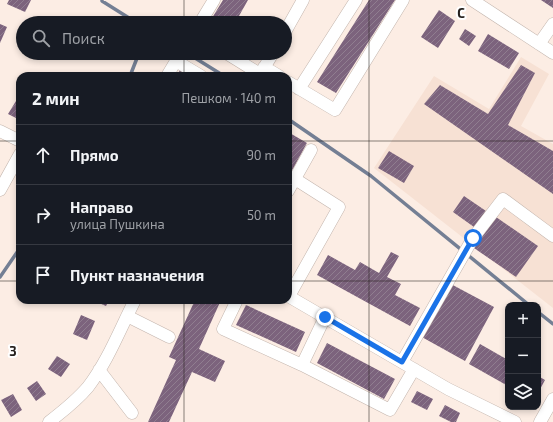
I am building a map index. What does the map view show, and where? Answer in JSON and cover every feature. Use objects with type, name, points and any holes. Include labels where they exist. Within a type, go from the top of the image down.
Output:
[{"type":"street","points":[[204,16],[214,0]]},
{"type":"street","points":[[299,89],[356,0]]},
{"type":"street","points":[[292,85],[335,110],[403,0]]},
{"type":"street","points":[[472,0],[553,53]]},
{"type":"street","points":[[292,18],[301,1]]},
{"type":"street","points":[[539,44],[553,24]]},
{"type":"street","points":[[239,60],[261,72],[269,60]]},
{"type":"street","points":[[169,72],[176,61],[194,72]]},
{"type":"street","points":[[0,131],[16,139]]},
{"type":"street","points":[[292,184],[311,150]]},
{"type":"street","points":[[0,190],[16,161]]},
{"type":"street","points":[[292,289],[339,207],[295,179]]},
{"type":"street","points":[[402,362],[473,238],[503,199],[553,236]]},
{"type":"street","points":[[292,298],[448,389],[493,417],[515,422]]},
{"type":"street","points":[[49,422],[87,388],[99,370],[133,304]]},
{"type":"street","points":[[235,304],[223,329],[302,365],[390,410],[414,369]]},
{"type":"street","points":[[127,316],[169,337]]},
{"type":"street","points":[[302,365],[325,317]]},
{"type":"street","points":[[99,370],[132,414]]},
{"type":"street","points":[[540,422],[553,399]]},
{"type":"shaded area","points":[[521,57],[549,74],[521,126],[553,144],[553,308],[374,168],[434,76],[489,109]]},
{"type":"building","points":[[9,0],[31,0],[25,12],[7,4]]},
{"type":"building","points":[[223,0],[248,0],[239,16],[213,16]]},
{"type":"building","points":[[369,0],[395,0],[336,93],[317,82]]},
{"type":"building","points":[[541,0],[553,0],[553,8]]},
{"type":"building","points":[[439,10],[455,21],[438,48],[421,37]]},
{"type":"building","points":[[0,24],[7,27],[0,43]]},
{"type":"building","points":[[465,29],[476,36],[469,46],[459,39]]},
{"type":"building","points":[[488,34],[519,53],[509,69],[478,51]]},
{"type":"building","points":[[521,65],[535,73],[508,125],[553,151],[553,194],[424,104],[440,85],[488,114]]},
{"type":"building","points":[[16,101],[16,118],[8,114]]},
{"type":"building","points":[[292,134],[307,143],[292,171]]},
{"type":"building","points":[[389,151],[414,166],[404,183],[378,168]]},
{"type":"building","points":[[464,196],[486,211],[474,227],[453,212]]},
{"type":"building","points":[[496,217],[538,246],[516,277],[474,248]]},
{"type":"building","points":[[391,252],[399,256],[387,277],[401,284],[395,295],[420,308],[410,326],[317,275],[328,255],[355,270],[360,262],[379,273]]},
{"type":"building","points":[[449,283],[494,307],[465,361],[420,336]]},
{"type":"building","points":[[193,304],[219,304],[199,349],[225,361],[215,382],[192,372],[169,422],[148,422],[176,360],[169,357]]},
{"type":"building","points":[[246,305],[305,332],[296,352],[236,325]]},
{"type":"building","points":[[81,315],[95,321],[87,340],[73,334]]},
{"type":"building","points":[[327,343],[395,379],[384,399],[317,363]]},
{"type":"building","points":[[480,344],[505,358],[505,384],[469,364]]},
{"type":"building","points":[[57,356],[70,364],[61,377],[48,369]]},
{"type":"building","points":[[541,378],[545,380],[541,387]]},
{"type":"building","points":[[37,381],[46,394],[36,401],[27,388]]},
{"type":"building","points":[[417,391],[433,399],[427,410],[411,402]]},
{"type":"building","points":[[13,394],[22,410],[11,417],[1,400]]},
{"type":"building","points":[[445,405],[460,413],[456,422],[451,422],[439,416]]},
{"type":"waterway","points":[[102,0],[126,16]]},
{"type":"waterway","points":[[132,72],[136,60]]},
{"type":"waterway","points":[[198,60],[218,72]]},
{"type":"waterway","points":[[292,122],[371,176],[525,302]]},
{"type":"waterway","points":[[0,277],[16,254]]},
{"type":"waterway","points":[[541,314],[553,324]]},
{"type":"route","points":[[325,317],[402,362],[473,238]]}]
